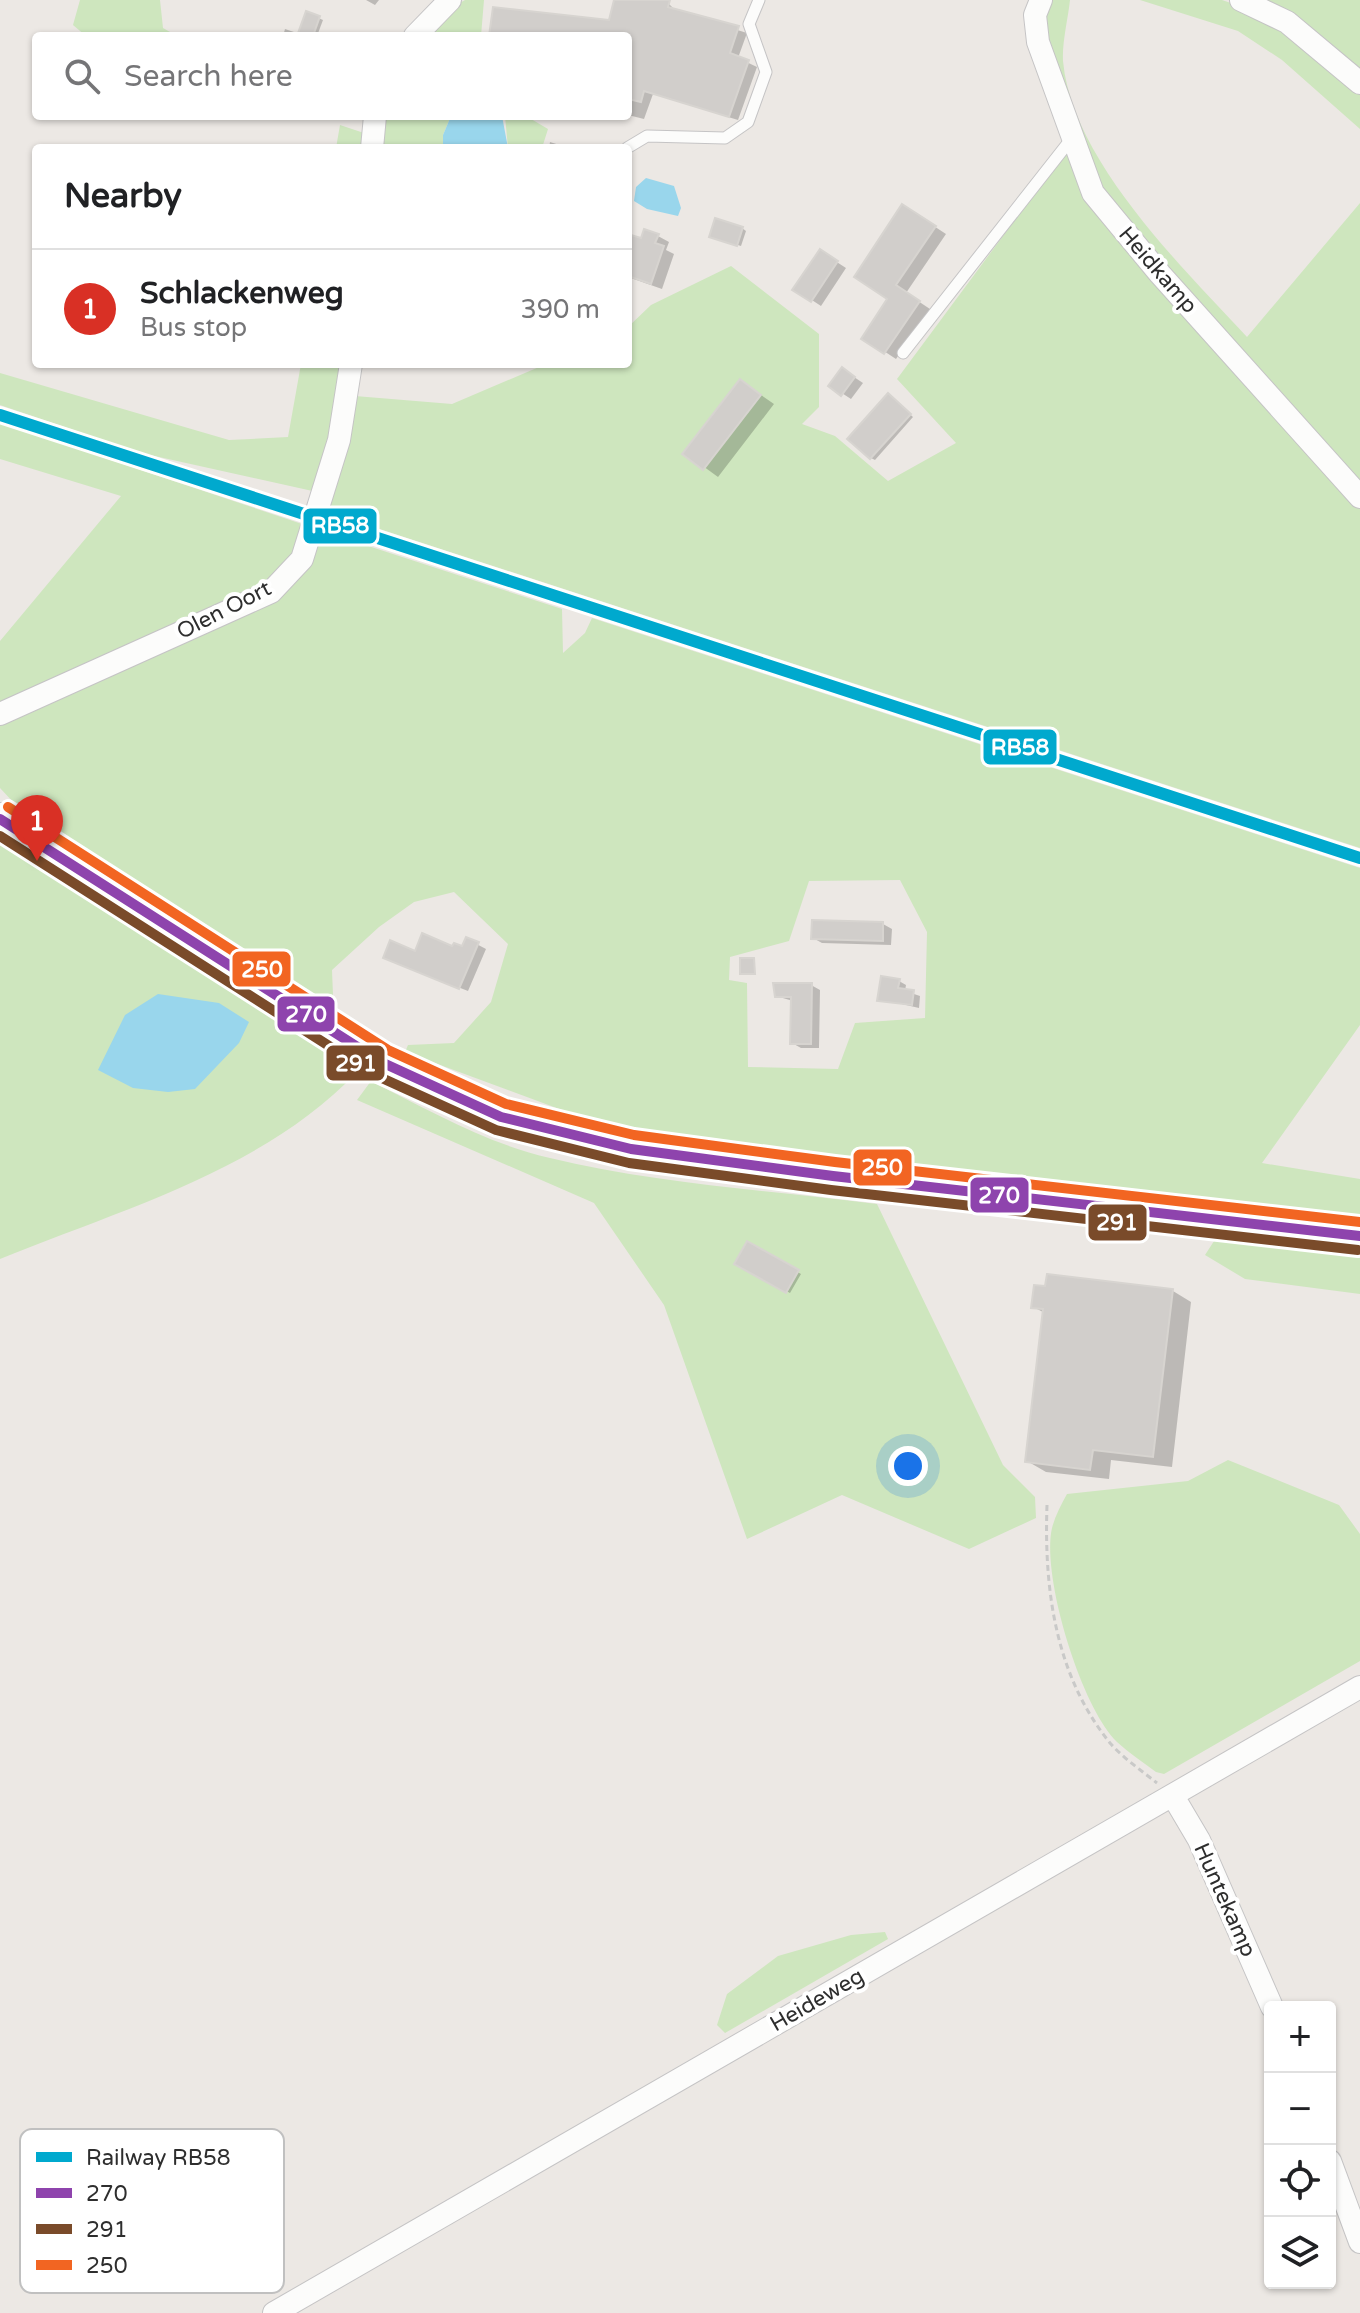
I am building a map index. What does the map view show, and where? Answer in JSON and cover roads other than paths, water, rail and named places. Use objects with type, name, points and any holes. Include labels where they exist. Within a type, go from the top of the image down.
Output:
[{"type":"main road","points":[[0,819],[381,1062],[501,1117],[597,1143],[647,1151],[833,1176],[1360,1236]]},
{"type":"street","points":[[419,32],[450,0]]},
{"type":"street","points":[[1241,0],[1287,22],[1360,83]]},
{"type":"street","name":"Heidkamp","points":[[1033,5],[1038,42],[1093,193],[1160,274],[1360,497]]},
{"type":"street","points":[[372,144],[375,120]]},
{"type":"street","name":"Olen Oort","points":[[0,714],[271,592],[302,559],[339,440],[350,368]]},
{"type":"street","name":"Heideweg","points":[[274,2313],[1360,1687]]},
{"type":"street","name":"Huntekamp","points":[[1173,1796],[1199,1840],[1269,2001]]},
{"type":"street","points":[[1336,2177],[1360,2242]]},
{"type":"lane","points":[[632,145],[647,136],[725,138],[748,122],[766,72],[749,24],[759,0]]},
{"type":"lane","points":[[903,353],[1072,138]]},
{"type":"water","points":[[449,120],[503,120],[507,144],[443,144]]},
{"type":"water","points":[[646,178],[674,186],[681,208],[678,216],[647,209],[634,201],[636,187]]},
{"type":"water","points":[[158,994],[219,1003],[249,1022],[239,1043],[195,1089],[168,1092],[133,1088],[98,1070],[125,1015]]},
{"type":"rail line","name":"RB58","points":[[0,415],[1360,858]]},
{"type":"place","name":"Schlackenweg","points":[[37,861]]}]
